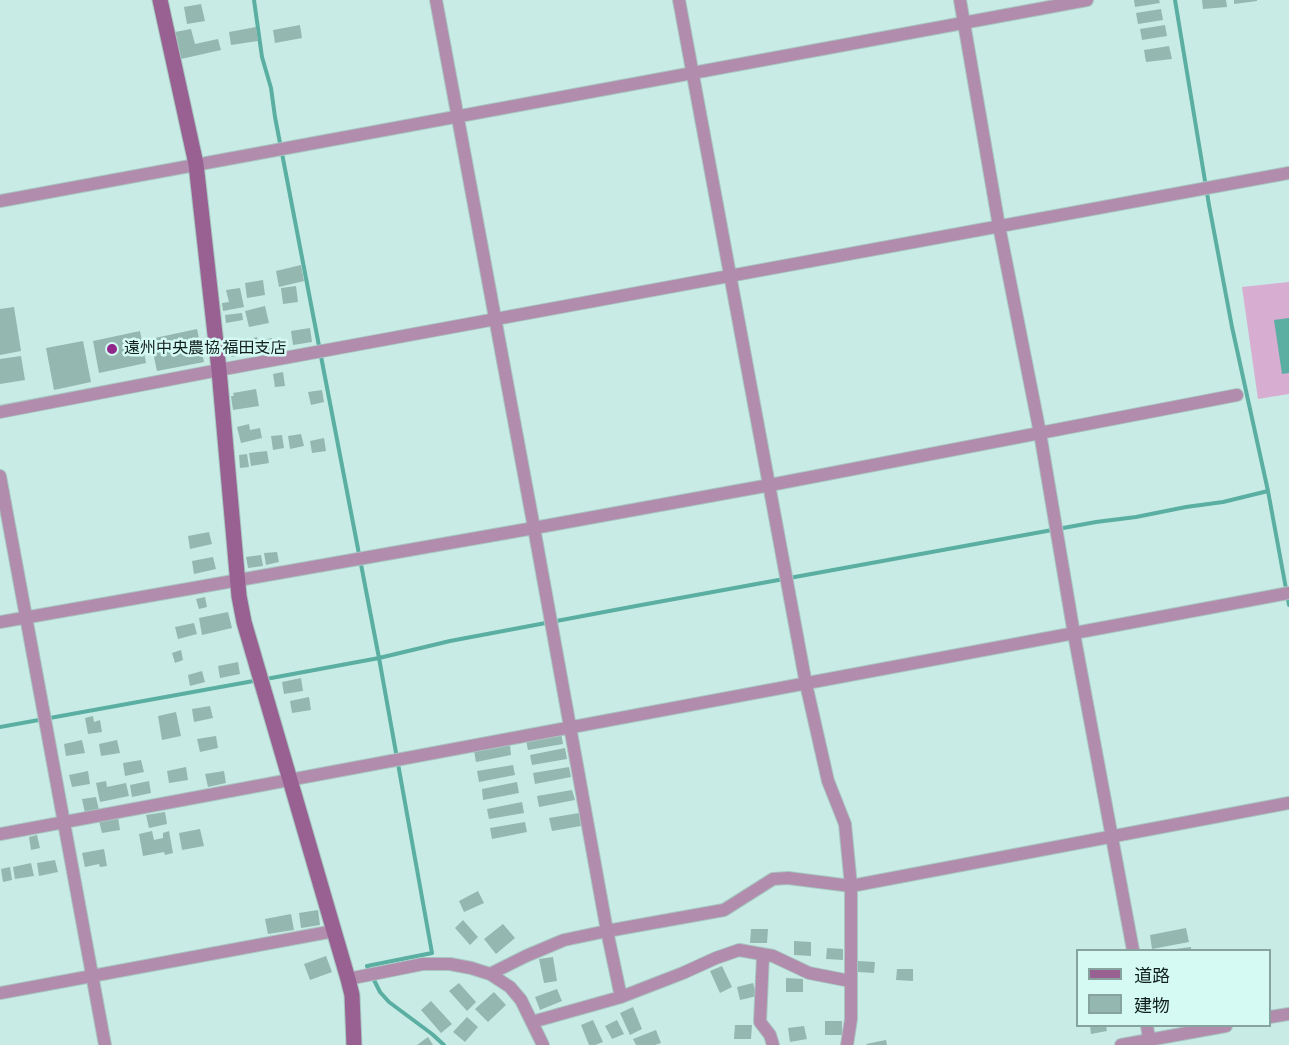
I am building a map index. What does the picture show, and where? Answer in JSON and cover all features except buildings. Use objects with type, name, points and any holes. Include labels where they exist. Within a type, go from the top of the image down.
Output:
[{"type":"street","points":[[160,0],[196,164],[219,370],[239,596],[244,622],[348,979],[352,995],[354,1045]]},
{"type":"street","points":[[436,0],[607,931],[621,996]]},
{"type":"street","points":[[679,0],[807,684],[828,781],[845,824],[851,886],[851,1019],[847,1045]]},
{"type":"street","points":[[960,0],[999,226],[1040,433],[1074,634],[1133,949]]},
{"type":"street","points":[[0,201],[1087,0]]},
{"type":"street","points":[[0,412],[1289,172]]},
{"type":"street","points":[[0,622],[770,485],[1237,395]]},
{"type":"street","points":[[0,476],[105,1045]]},
{"type":"street","points":[[0,834],[1289,593]]},
{"type":"street","points":[[490,974],[564,940],[724,910],[773,879],[788,878],[851,886],[1289,803]]},
{"type":"street","points":[[0,993],[334,931]]},
{"type":"street","points":[[532,1022],[621,996],[683,974],[739,950],[773,956],[809,973],[850,981]]},
{"type":"street","points":[[763,955],[760,1022],[770,1035],[773,1045]]},
{"type":"street","points":[[348,979],[423,964],[450,964],[490,974],[510,987],[521,1000],[543,1045]]},
{"type":"street","points":[[1271,1017],[1289,1014]]},
{"type":"street","points":[[1147,1027],[1150,1042]]},
{"type":"street","points":[[1121,1045],[1150,1042],[1221,1027]]},
{"type":"shaded area","points":[[1289,282],[1289,394],[1258,399],[1242,287]]},
{"type":"shaded area","points":[[1289,318],[1289,373],[1282,374],[1274,320]]},
{"type":"waterway","points":[[254,0],[262,57],[271,88],[379,658],[432,953],[367,966],[380,992],[389,1002],[444,1045]]},
{"type":"waterway","points":[[1175,0],[1209,205],[1289,605]]},
{"type":"waterway","points":[[266,679],[636,606],[1096,522],[1223,502],[1268,491]]},
{"type":"waterway","points":[[0,727],[259,680]]},
{"type":"place","name":"遠州中央農協 福田支店","points":[[112,349]]}]
